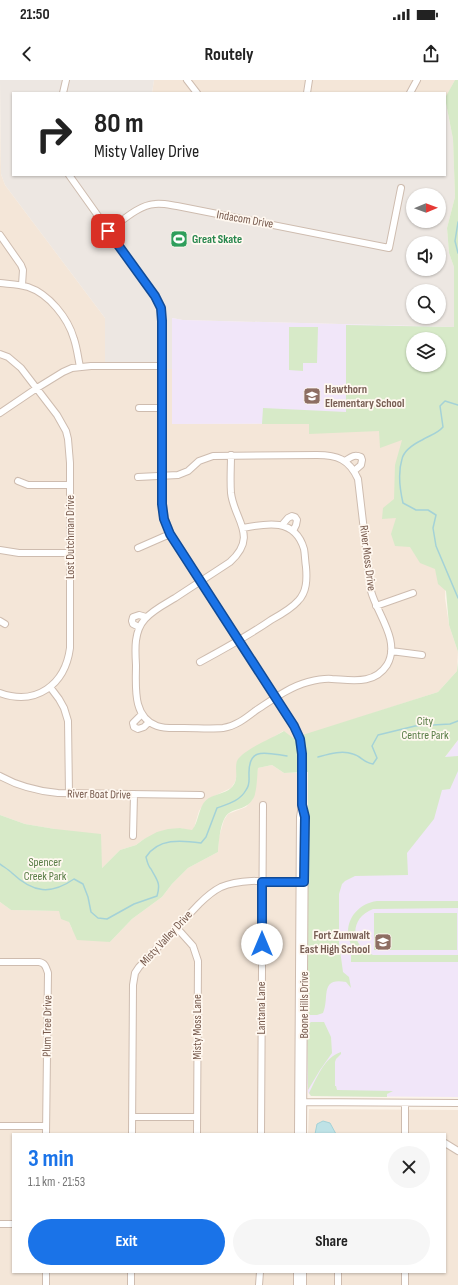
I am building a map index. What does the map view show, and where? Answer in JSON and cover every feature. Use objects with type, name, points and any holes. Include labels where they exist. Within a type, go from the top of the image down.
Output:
[{"type":"street","points":[[63,92],[66,80]]},
{"type":"street","points":[[187,80],[196,92]]},
{"type":"street","points":[[306,92],[309,80]]},
{"type":"street","points":[[411,92],[417,80]]},
{"type":"street","name":"Boone Hills Drive","points":[[69,176],[155,296],[161,308],[162,477],[163,512],[166,527],[238,642],[294,726],[300,739],[302,754],[302,805],[300,817],[302,882],[301,1102],[303,1133]]},
{"type":"street","name":"Indacom Drive","points":[[108,231],[136,211],[146,206],[155,204],[177,206],[389,248],[401,188]]},
{"type":"street","points":[[0,235],[21,265],[23,270],[22,286]]},
{"type":"street","points":[[0,284],[29,288],[47,298],[62,316],[71,331],[80,366]]},
{"type":"street","name":"Lost Dutchman Drive","points":[[0,354],[8,357],[21,368],[57,415],[66,431],[70,451],[70,636],[68,657],[64,671],[50,687],[35,695],[21,697],[8,696],[0,693]]},
{"type":"street","points":[[0,412],[63,372],[80,366],[162,366]]},
{"type":"street","points":[[139,408],[162,408]]},
{"type":"street","points":[[232,455],[231,493],[243,528],[244,533],[242,546],[235,557],[146,617],[139,627],[136,650],[137,702],[142,714],[149,722],[156,726],[168,728],[224,728],[238,723],[300,684],[315,680],[330,679],[358,681],[372,678],[383,670],[387,664],[391,651],[422,655]]},
{"type":"street","name":"River Moss Drive","points":[[138,477],[162,477],[183,474],[205,458],[213,456],[328,455],[345,462],[354,471],[359,485],[372,591],[376,606],[389,634],[391,651]]},
{"type":"street","points":[[345,462],[357,455],[361,457],[361,465],[354,471]]},
{"type":"street","points":[[18,481],[28,485],[70,485]]},
{"type":"street","points":[[282,525],[288,518],[292,516],[295,517],[297,520],[293,531]]},
{"type":"street","points":[[200,662],[238,642],[295,604],[303,594],[307,582],[304,549],[293,531],[282,525],[269,523],[243,528]]},
{"type":"street","points":[[138,548],[170,534]]},
{"type":"street","points":[[0,550],[19,553],[70,553]]},
{"type":"street","points":[[376,606],[413,593]]},
{"type":"street","points":[[139,627],[133,624],[133,617],[139,615],[146,617]]},
{"type":"street","points":[[50,687],[64,708],[68,722],[69,794]]},
{"type":"street","points":[[142,714],[133,723],[134,727],[138,729],[144,727],[149,722]]},
{"type":"street","name":"River Boat Drive","points":[[0,776],[20,786],[48,792],[69,794],[201,795]]},
{"type":"street","points":[[133,836],[134,794]]},
{"type":"street","name":"Lantana Lane","points":[[261,1133],[263,805]]},
{"type":"street","name":"Misty Valley Drive","points":[[132,1133],[134,980],[138,967],[206,897],[218,889],[240,882],[302,882]]},
{"type":"street","name":"Misty Moss Lane","points":[[176,927],[193,946],[198,961],[197,1133]]},
{"type":"street","name":"Plum Tree Drive","points":[[0,962],[39,962],[43,963],[47,968],[46,1133]]},
{"type":"street","points":[[301,1102],[458,1103]]},
{"type":"street","name":"Boone Hills Drive","points":[[298,1133],[301,1102]]},
{"type":"street","points":[[405,1103],[405,1133]]},
{"type":"street","points":[[132,1117],[197,1117]]},
{"type":"street","points":[[0,1126],[46,1126]]},
{"type":"street","points":[[446,1144],[458,1151]]},
{"type":"street","points":[[0,1224],[12,1224]]},
{"type":"street","points":[[46,1273],[46,1285]]},
{"type":"street","points":[[131,1273],[131,1285]]},
{"type":"street","points":[[259,1285],[260,1273]]},
{"type":"street","points":[[297,1273],[297,1285]]},
{"type":"street","points":[[303,1273],[303,1285]]},
{"type":"street","points":[[338,1273],[338,1285]]},
{"type":"street","points":[[405,1273],[405,1285]]},
{"type":"shaded area","points":[[0,80],[154,80],[152,92],[12,92],[12,176],[446,176],[446,103],[453,139],[455,197],[447,228],[449,253],[454,267],[454,327],[183,320],[172,318],[172,369],[105,369],[105,318],[5,185],[1,174]]},
{"type":"shaded area","points":[[154,80],[455,80],[446,97],[446,92],[152,92]]},
{"type":"shaded area","points":[[0,118],[1,174],[5,185],[105,318],[105,369],[172,369],[172,424],[451,423],[445,598],[449,625],[458,652],[457,671],[438,692],[293,739],[283,731],[237,761],[237,775],[235,782],[231,788],[206,800],[199,811],[192,831],[180,828],[144,839],[136,845],[120,850],[101,869],[55,829],[25,824],[0,815]]},
{"type":"shaded area","name":"Hawthorn Elementary School","points":[[172,318],[183,320],[454,327],[451,423],[172,424]]},
{"type":"shaded area","name":"Fort Zumwalt East High School","points":[[458,740],[458,1097],[311,1096],[308,1093],[307,1082],[309,772],[445,757]]},
{"type":"shaded area","points":[[272,765],[284,773],[298,773],[296,1133],[12,1133],[12,1273],[295,1273],[295,1285],[0,1285],[0,902],[11,910],[60,911],[69,922],[72,929],[110,942],[132,919],[162,897],[172,884],[188,868],[218,852],[219,837],[224,820],[228,814],[246,807],[253,799],[258,768]]},
{"type":"shaded area","points":[[309,1109],[458,1110],[458,1285],[307,1285],[307,1273],[446,1273],[446,1133],[308,1133]]},
{"type":"green space","points":[[455,80],[458,80],[458,652],[449,625],[446,591],[438,584],[435,569],[420,563],[410,547],[395,546],[391,534],[396,518],[382,519],[383,508],[394,499],[395,465],[402,440],[380,448],[379,431],[309,434],[309,424],[262,424],[263,408],[346,412],[346,325],[454,327],[454,267],[449,253],[447,228],[455,197],[453,139],[446,96]]},
{"type":"green space","points":[[289,327],[318,327],[317,363],[303,363],[303,371],[289,370]]},
{"type":"green space","points":[[458,662],[458,740],[445,757],[458,756],[458,771],[450,789],[442,790],[434,819],[407,853],[408,875],[355,876],[342,884],[339,894],[339,943],[343,972],[349,977],[351,988],[346,982],[338,981],[332,983],[327,990],[323,1013],[317,1015],[307,1015],[308,772],[284,773],[272,765],[258,768],[256,789],[253,799],[248,805],[232,811],[226,816],[220,831],[218,852],[188,868],[172,884],[162,897],[132,919],[110,942],[77,940],[69,922],[61,919],[59,911],[11,910],[0,902],[0,815],[25,824],[101,834],[102,868],[120,850],[136,845],[157,832],[180,828],[192,830],[203,803],[212,796],[228,790],[234,785],[237,761],[251,749],[284,731],[293,738],[438,692],[457,671]]},
{"type":"green space","points":[[377,901],[458,901],[458,908],[373,909],[365,913],[360,919],[356,925],[355,932],[360,945],[365,951],[373,955],[458,955],[458,962],[351,962],[351,955],[359,955],[349,939],[348,931],[350,922],[353,915],[359,908]]},
{"type":"green space","points":[[374,913],[457,913],[457,950],[374,950]]},
{"type":"green space","points":[[311,1022],[324,1022],[331,1037],[332,1053],[308,1090],[307,1025]]},
{"type":"green space","points":[[341,1052],[335,1062],[335,1086],[337,1090],[393,1091],[387,1094],[387,1097],[311,1096],[309,1093],[325,1064]]},
{"type":"water","points":[[323,1121],[330,1123],[335,1133],[315,1133],[317,1124]]},
{"type":"waterway","points":[[458,222],[455,241],[458,253]]},
{"type":"waterway","points":[[458,405],[445,401],[440,406],[443,427],[407,450],[402,459],[400,475],[400,487],[403,503],[416,510],[428,510],[436,515],[433,528],[436,546],[458,598]]},
{"type":"waterway","points":[[318,757],[344,752],[356,755],[373,764],[377,758],[372,746],[378,735],[415,726],[450,724],[458,721]]},
{"type":"waterway","points":[[0,864],[27,885],[42,890],[58,888],[74,879],[83,884],[88,897],[91,912],[98,918],[107,919],[134,904],[157,896],[159,888],[158,882],[148,865],[146,857],[157,846],[163,843],[178,841],[201,843],[206,837],[217,808],[237,799],[247,788],[249,783],[249,766],[255,755],[265,753],[287,756]]},
{"type":"place","name":"Great Skate","points":[[179,239]]},
{"type":"place","name":"Hawthorn Elementary School","points":[[312,396]]},
{"type":"place","name":"Fort Zumwalt East High School","points":[[383,942]]},
{"type":"route","points":[[108,231],[159,302],[162,312],[162,504],[166,527],[238,642],[294,726],[300,739],[302,754],[302,805],[305,817],[304,882],[262,882],[262,944]]},
{"type":"park label","name":"City Centre Park","points":[[425,728]]},
{"type":"park label","name":"Spencer Creek Park","points":[[45,869]]}]
